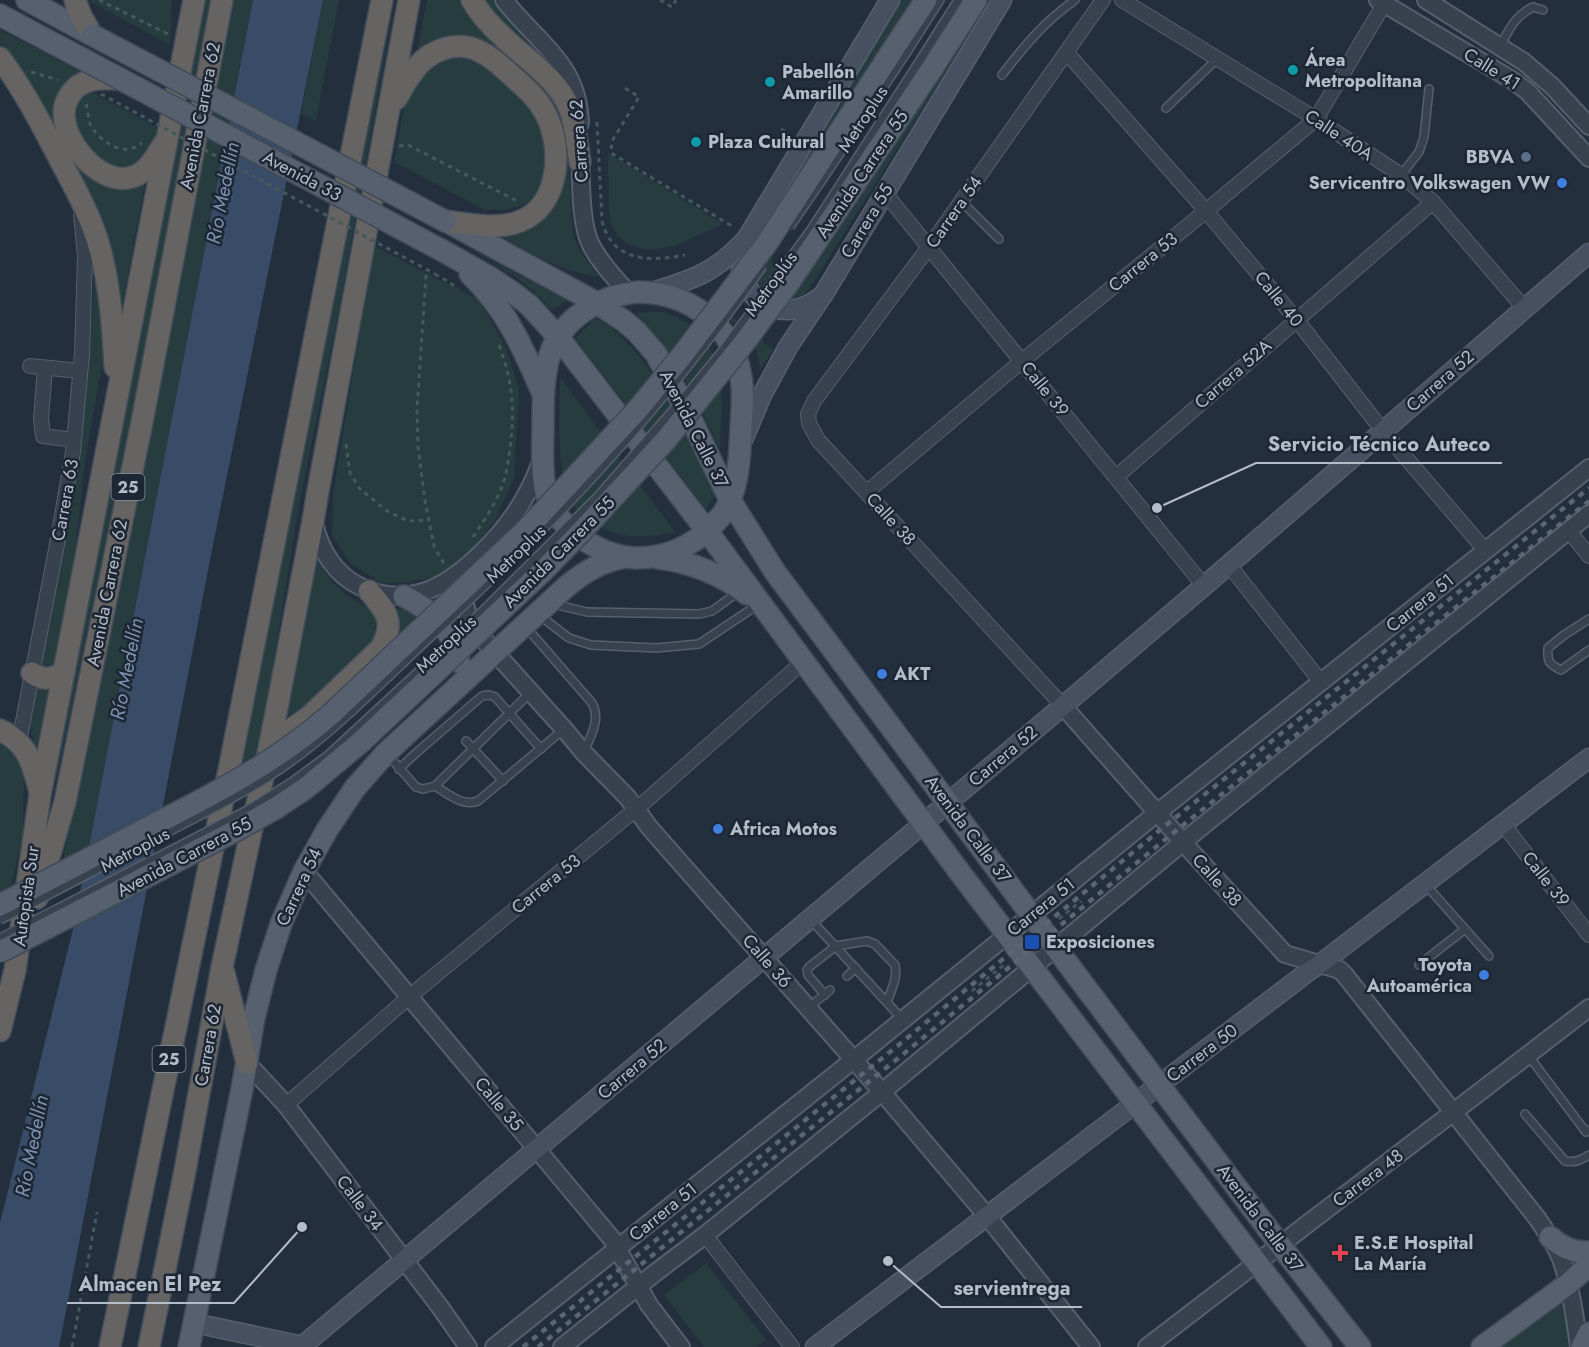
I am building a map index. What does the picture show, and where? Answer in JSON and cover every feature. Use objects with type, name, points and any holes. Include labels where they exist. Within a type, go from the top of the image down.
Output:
[{"type":"highway","points":[[75,0],[92,35]]},
{"type":"highway","name":"Avenida Carrera 62","points":[[40,795],[194,0]]},
{"type":"highway","name":"Avenida Carrera 62","points":[[15,970],[65,802],[143,417],[222,0]]},
{"type":"highway","name":"Carrera 62","points":[[110,1347],[382,0]]},
{"type":"highway","name":"25","points":[[270,744],[409,0]]},
{"type":"highway","points":[[472,0],[481,14],[502,37],[541,70],[568,105],[574,124],[580,162]]},
{"type":"highway","points":[[387,116],[414,70],[425,58],[438,50],[453,46],[466,46],[480,51],[498,63],[536,97],[546,113],[553,130],[555,173],[551,187],[537,210],[520,221],[507,225],[490,226],[445,221]]},
{"type":"highway","points":[[0,58],[24,93],[77,192],[112,319],[117,395]]},
{"type":"highway","points":[[120,79],[92,80],[83,89],[75,89],[65,103],[64,125],[79,151],[91,164],[104,173],[114,177],[130,178],[151,165],[167,137]]},
{"type":"highway","points":[[270,744],[309,717],[381,648],[387,637],[389,625],[387,615],[369,591]]},
{"type":"highway","points":[[32,673],[46,680],[64,672]]},
{"type":"highway","points":[[0,730],[20,742],[31,762],[40,795]]},
{"type":"highway","name":"Carrera 62","points":[[149,1347],[184,1176],[222,967],[270,744]]},
{"type":"highway","name":"Autopista Sur","points":[[0,1030],[15,970],[40,795]]},
{"type":"highway","points":[[222,967],[247,1063]]},
{"type":"main road","name":"Avenida 33","points":[[27,0],[597,303]]},
{"type":"main road","points":[[823,295],[812,304],[799,309],[771,308],[749,291],[742,279],[741,251],[890,0]]},
{"type":"main road","points":[[0,905],[210,796],[284,752],[330,715],[527,529],[638,409],[767,243],[901,49],[926,0]]},
{"type":"main road","name":"Avenida Carrera 55","points":[[0,952],[237,830],[306,788],[362,741],[543,571],[665,441],[744,343],[790,281],[926,63],[976,0]]},
{"type":"main road","name":"Carrera 55","points":[[740,446],[762,395],[788,347],[823,295],[1002,0]]},
{"type":"main road","name":"Avenida 33","points":[[0,15],[491,278],[516,295],[559,338]]},
{"type":"main road","points":[[652,292],[705,273],[723,261],[747,238]]},
{"type":"main road","points":[[445,252],[477,281],[499,307],[523,348],[543,394]]},
{"type":"main road","name":"Carrera 52","points":[[194,1323],[302,1346],[1063,706],[1589,253]]},
{"type":"main road","points":[[651,557],[676,551],[695,541],[725,512],[738,474],[742,378],[730,343],[721,329],[699,309],[674,297],[652,292],[628,293],[607,298],[582,312],[559,338],[548,362],[543,394],[545,489],[555,512],[565,525],[590,544],[608,553],[686,563],[745,587]]},
{"type":"main road","name":"Avenida Calle 37","points":[[597,303],[637,332],[656,354],[691,419],[730,500],[775,572],[1280,1245],[1360,1347]]},
{"type":"main road","name":"Avenida Calle 37","points":[[559,338],[707,531],[745,587],[804,661],[922,823],[1321,1347]]},
{"type":"main road","name":"Carrera 54","points":[[189,1347],[247,1063],[254,1018],[281,924],[304,871],[327,830],[355,788],[393,761],[445,718],[461,684],[572,582],[610,560],[627,557]]},
{"type":"main road","points":[[404,596],[421,605],[441,621],[457,648],[461,684]]},
{"type":"main road","name":"Carrera 50","points":[[815,1347],[1589,758]]},
{"type":"main road","points":[[1550,1237],[1570,1250],[1589,1252]]},
{"type":"main road","points":[[1482,1347],[1568,1284],[1589,1265]]},
{"type":"main road","points":[[1580,1347],[1589,1333]]},
{"type":"street","name":"Carrera 62","points":[[504,0],[518,18],[555,55],[575,88],[579,103],[584,223],[588,238],[599,258],[628,293]]},
{"type":"street","name":"Carrera 54","points":[[808,423],[810,407],[820,392],[929,247],[1103,0]]},
{"type":"street","name":"Calle 40A","points":[[1122,0],[1316,119],[1401,175],[1433,202],[1524,308]]},
{"type":"street","name":"Calle 41","points":[[1426,0],[1524,62],[1552,86],[1589,126]]},
{"type":"street","name":"Calle 41","points":[[1381,2],[1527,91],[1589,158]]},
{"type":"street","name":"Carrera 53","points":[[867,492],[1316,119],[1381,2]]},
{"type":"street","points":[[1428,29],[1441,33],[1449,32],[1460,22]]},
{"type":"street","name":"Calle 40","points":[[1067,52],[1206,211],[1296,319],[1383,431],[1486,551]]},
{"type":"street","name":"Calle 39","points":[[884,192],[1204,586]]},
{"type":"street","name":"Carrera 52A","points":[[1116,477],[1433,202]]},
{"type":"street","name":"Carrera 63","points":[[20,742],[74,440],[92,252]]},
{"type":"street","points":[[30,366],[80,371]]},
{"type":"street","points":[[45,368],[41,418],[42,443],[74,440]]},
{"type":"street","name":"Calle 38","points":[[808,423],[818,440],[1063,706],[1183,843],[1285,954],[1340,970],[1550,1237],[1560,1258],[1568,1284],[1580,1347]]},
{"type":"street","points":[[313,521],[321,547],[346,578],[369,591],[386,595],[404,596],[421,593],[438,587],[455,569],[496,539],[521,506],[543,459]]},
{"type":"street","name":"Carrera 51","points":[[494,1347],[1589,468]]},
{"type":"street","name":"Carrera 51","points":[[562,1347],[882,1092],[1183,843],[1589,514]]},
{"type":"street","points":[[1569,531],[1589,556]]},
{"type":"street","points":[[1229,565],[1321,682]]},
{"type":"street","name":"Calle 36","points":[[455,569],[468,616],[485,643],[584,753],[628,798],[649,827],[882,1092],[987,1216],[1091,1347]]},
{"type":"street","name":"Carrera 53","points":[[286,1105],[409,997],[636,809],[804,661]]},
{"type":"street","name":"Calle 39","points":[[1503,824],[1589,935]]},
{"type":"street","name":"Calle 35","points":[[304,871],[612,1239],[638,1287],[681,1347]]},
{"type":"street","name":"Carrera 48","points":[[1148,1347],[1589,1008]]},
{"type":"street","name":"Calle 34","points":[[247,1063],[286,1105],[468,1347]]},
{"type":"street","points":[[705,1235],[792,1347]]},
{"type":"lane","points":[[901,49],[940,0]]},
{"type":"lane","name":"Metroplús","points":[[0,938],[249,809],[293,781],[328,755],[462,631],[597,497],[722,351],[812,228],[926,63],[958,0]]},
{"type":"lane","points":[[1002,75],[1033,35],[1057,12],[1076,0]]},
{"type":"lane","points":[[1500,47],[1512,23],[1533,7],[1543,9]]},
{"type":"lane","name":"Metroplus","points":[[783,236],[823,179],[901,49]]},
{"type":"lane","points":[[1166,108],[1217,59]]},
{"type":"lane","points":[[1401,175],[1419,152],[1424,137],[1429,89]]},
{"type":"lane","points":[[961,201],[999,239]]},
{"type":"lane","name":"Metroplus","points":[[0,920],[230,800],[295,759],[326,734],[550,522],[607,462],[677,380],[770,255]]},
{"type":"lane","points":[[537,614],[586,612],[659,617],[699,614],[712,611],[745,587]]},
{"type":"lane","points":[[537,614],[569,638],[591,645],[621,642],[699,644],[760,604]]},
{"type":"lane","points":[[537,614],[596,711],[596,720],[584,753]]},
{"type":"lane","points":[[1589,619],[1548,648],[1547,657],[1551,665],[1561,670],[1589,650]]},
{"type":"lane","points":[[393,761],[416,787],[423,789],[435,786],[531,692]]},
{"type":"lane","points":[[445,718],[482,696],[489,695],[495,697],[541,749]]},
{"type":"lane","points":[[435,786],[463,802],[478,801],[564,729]]},
{"type":"lane","points":[[466,741],[503,780]]},
{"type":"lane","points":[[1425,884],[1489,956]]},
{"type":"lane","points":[[810,918],[903,1020]]},
{"type":"lane","points":[[1419,965],[1465,928]]},
{"type":"lane","points":[[808,1008],[827,992],[808,975],[807,970],[836,946],[867,941],[872,942],[895,965],[896,971],[887,1002]]},
{"type":"lane","points":[[847,976],[856,968]]},
{"type":"lane","points":[[1528,1055],[1588,1132]]},
{"type":"lane","points":[[1525,1114],[1565,1161],[1580,1160],[1589,1155]]},
{"type":"path","points":[[99,0],[168,34]]},
{"type":"path","points":[[660,0],[672,7],[676,0]]},
{"type":"path","points":[[624,88],[639,97],[612,141],[610,153],[732,226]]},
{"type":"path","points":[[83,89],[90,124],[96,134],[114,146],[124,149],[136,148],[144,142]]},
{"type":"path","points":[[101,94],[435,274],[462,292]]},
{"type":"path","points":[[781,129],[788,133]]},
{"type":"path","points":[[619,130],[624,133]]},
{"type":"path","points":[[395,147],[408,144],[515,201],[522,208]]},
{"type":"path","points":[[602,221],[611,243],[621,251],[633,256],[665,259],[685,255]]},
{"type":"path","points":[[426,275],[417,409],[418,447],[434,546],[455,569]]},
{"type":"path","points":[[469,544],[491,510],[502,488],[507,468],[513,426],[513,396],[499,344]]},
{"type":"path","points":[[346,444],[350,473],[360,489],[387,511],[408,521],[429,520]]},
{"type":"path","points":[[1059,919],[1081,901],[1085,906]]},
{"type":"path","points":[[973,990],[1005,963]]},
{"type":"path","points":[[72,1347],[97,1212]]},
{"type":"green space","points":[[88,0],[172,0],[170,45]]},
{"type":"green space","points":[[203,0],[210,0],[133,412],[53,796],[71,682]]},
{"type":"green space","points":[[231,0],[253,0],[89,847],[63,861]]},
{"type":"green space","points":[[323,0],[339,0],[316,121],[301,114]]},
{"type":"green space","points":[[395,0],[338,315],[299,505],[259,752],[240,764],[290,505]]},
{"type":"green space","points":[[427,0],[461,0],[478,24],[551,97],[566,129],[573,233],[581,251],[599,277],[559,266],[498,235],[538,223],[546,216],[553,202],[559,131],[499,52],[485,43],[461,35],[444,36],[428,43],[417,52]]},
{"type":"green space","points":[[484,0],[495,0],[514,26],[557,74],[507,29]]},
{"type":"green space","points":[[901,0],[915,0],[856,87],[755,246],[800,281],[831,239],[984,0],[991,0],[811,286],[801,297],[790,302],[767,296],[756,285],[748,254],[751,244]]},
{"type":"green space","points":[[0,30],[86,74],[66,83],[57,100],[55,114],[63,144],[80,169],[91,179],[108,186],[145,182],[120,317],[99,213],[0,43]]},
{"type":"green space","points":[[445,55],[477,59],[531,105],[543,129],[550,157],[547,175],[535,198],[505,210],[485,210],[394,162],[403,112],[415,80]]},
{"type":"green space","points":[[86,89],[158,128],[152,151],[137,170],[103,168],[72,132],[73,100]]},
{"type":"green space","points":[[608,153],[723,224],[674,246],[649,250],[630,245],[618,237],[611,224]]},
{"type":"green space","points":[[374,246],[479,300],[506,348],[519,389],[514,478],[495,521],[463,560],[443,575],[411,582],[381,583],[351,564],[332,536],[333,494]]},
{"type":"green space","points":[[467,248],[567,300],[552,310],[516,277]]},
{"type":"green space","points":[[95,261],[106,340],[85,462],[74,560],[53,667],[45,672],[39,664],[70,513],[93,304]]},
{"type":"green space","points":[[706,295],[773,350],[760,369],[753,343]]},
{"type":"green space","points":[[664,312],[686,322],[699,332],[711,349],[719,368],[722,402],[720,449],[678,367],[657,337],[636,313]]},
{"type":"green space","points":[[596,318],[613,329],[631,347],[646,365],[672,407],[716,492],[706,509],[575,338]]},
{"type":"green space","points":[[560,377],[675,532],[654,536],[614,533],[595,524],[576,509],[564,482],[561,464]]},
{"type":"green space","points":[[315,558],[331,580],[346,595],[371,610],[378,624],[376,633],[365,650],[311,702],[286,717]]},
{"type":"green space","points":[[394,609],[424,611],[388,645]]},
{"type":"green space","points":[[38,685],[50,688],[37,756],[30,726]]},
{"type":"green space","points":[[0,742],[15,750],[24,762],[23,835],[11,886],[0,893]]},
{"type":"green space","points":[[706,1263],[766,1340],[757,1347],[704,1347],[664,1295]]},
{"type":"green space","points":[[1562,1299],[1571,1347],[1498,1347]]},
{"type":"water","name":"Río Medellín","points":[[253,0],[323,0],[210,560],[59,1347],[0,1347],[0,1223],[73,929]]},
{"type":"railway","points":[[523,1347],[901,1043],[1160,830],[1589,488]]},
{"type":"railway","points":[[538,1347],[907,1051],[1167,838],[1589,501]]},
{"type":"place","name":"Área Metropolitana","points":[[1293,70]]},
{"type":"place","name":"Pabellón Amarillo","points":[[770,82]]},
{"type":"place","name":"Plaza Cultural","points":[[696,142]]},
{"type":"place","name":"BBVA","points":[[1526,157]]},
{"type":"place","name":"Servicentro Volkswagen VW","points":[[1562,183]]},
{"type":"place","name":"Servicio Técnico Auteco","points":[[1157,508]]},
{"type":"place","name":"AKT","points":[[882,674]]},
{"type":"place","name":"Africa Motos","points":[[718,829]]},
{"type":"place","name":"Exposiciones","points":[[1032,942]]},
{"type":"place","name":"Toyota Autoamérica","points":[[1484,975]]},
{"type":"place","name":"Almacen El Pez","points":[[302,1227]]},
{"type":"place","name":"E.S.E Hospital La María","points":[[1340,1253]]},
{"type":"place","name":"servientrega","points":[[888,1261]]}]
